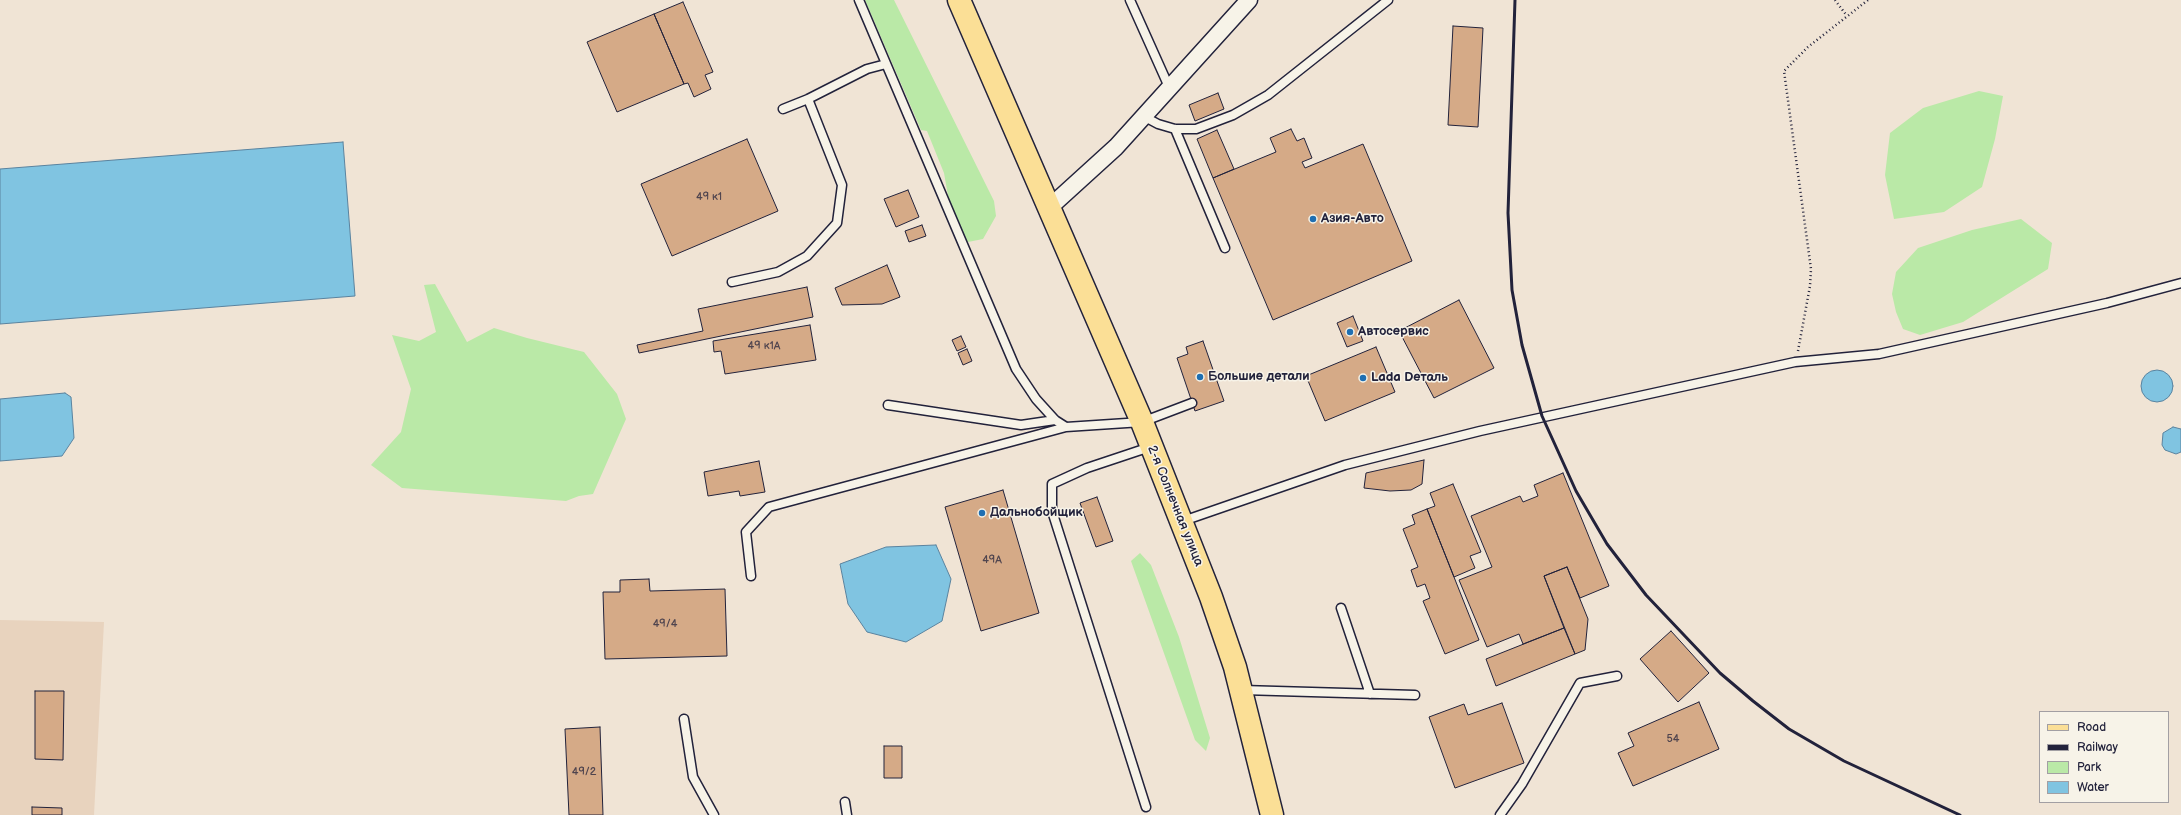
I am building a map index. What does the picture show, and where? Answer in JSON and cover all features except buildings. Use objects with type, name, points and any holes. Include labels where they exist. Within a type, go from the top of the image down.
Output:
[{"type":"main road","name":"2-я Солнечная улица","points":[[959,0],[1142,422],[1214,604],[1241,690],[1272,815]]},
{"type":"street","points":[[1050,207],[1116,147],[1249,0]]},
{"type":"lane","points":[[859,0],[1016,368],[1036,399],[1055,420],[1066,427]]},
{"type":"lane","points":[[1130,0],[1169,88]]},
{"type":"lane","points":[[1143,116],[1158,124],[1175,129],[1196,129],[1233,114],[1268,95],[1388,0]]},
{"type":"lane","points":[[783,109],[808,99],[867,69],[886,64]]},
{"type":"lane","points":[[732,282],[778,272],[807,256],[837,223],[842,185],[808,99]]},
{"type":"lane","points":[[1175,129],[1225,248]]},
{"type":"lane","points":[[1182,521],[1345,465],[1405,449],[1593,405],[1795,362],[1879,354],[2107,303],[2181,283]]},
{"type":"lane","points":[[751,576],[746,532],[769,507],[1066,427],[1142,422],[1192,403]]},
{"type":"lane","points":[[888,405],[1021,425],[1055,420]]},
{"type":"lane","points":[[1146,807],[1052,511],[1052,484],[1087,468],[1151,446]]},
{"type":"lane","points":[[1341,608],[1370,694]]},
{"type":"lane","points":[[1500,815],[1522,784],[1580,683],[1617,676]]},
{"type":"lane","points":[[1241,690],[1415,695]]},
{"type":"lane","points":[[684,719],[693,777],[714,815]]},
{"type":"lane","points":[[845,802],[846,815]]},
{"type":"path","points":[[1835,0],[1847,16]]},
{"type":"path","points":[[1795,362],[1810,286],[1811,269],[1784,71],[1808,46],[1868,0]]},
{"type":"shaded area","points":[[0,620],[104,622],[94,815],[0,815]]},
{"type":"green space","points":[[865,0],[894,0],[994,201],[996,216],[983,239],[968,242],[963,239],[950,207],[944,173],[927,131],[921,130]]},
{"type":"green space","points":[[1979,91],[2003,96],[1995,139],[1982,187],[1944,212],[1894,219],[1885,175],[1890,133],[1923,108]]},
{"type":"green space","points":[[2021,219],[2052,243],[2048,269],[1963,322],[1920,335],[1903,329],[1896,312],[1892,294],[1896,272],[1918,248],[1972,230]]},
{"type":"green space","points":[[435,284],[467,342],[494,328],[584,352],[617,394],[626,419],[593,494],[579,496],[566,501],[402,488],[371,465],[401,432],[411,389],[392,335],[419,341],[436,332],[424,285]]},
{"type":"green space","points":[[1140,553],[1151,565],[1179,637],[1210,738],[1206,751],[1195,740],[1131,561]]},
{"type":"water","points":[[343,142],[355,296],[0,324],[0,169]]},
{"type":"water","points":[[2157,370],[2166,373],[2170,377],[2173,386],[2170,395],[2166,399],[2157,402],[2148,399],[2144,395],[2141,386],[2144,377],[2148,373]]},
{"type":"water","points":[[65,393],[71,397],[74,438],[62,456],[0,461],[0,399]]},
{"type":"water","points":[[2173,427],[2181,429],[2181,452],[2176,454],[2165,450],[2162,445],[2163,433]]},
{"type":"water","points":[[936,545],[951,579],[942,621],[906,642],[867,632],[848,604],[840,564],[886,547]]},
{"type":"railway","points":[[1515,0],[1508,213],[1512,290],[1522,345],[1542,416],[1576,491],[1607,544],[1646,595],[1720,673],[1753,701],[1789,729],[1844,761],[1960,815]]},
{"type":"place","name":"Азия-Авто","points":[[1313,219]]},
{"type":"place","name":"Автосервис","points":[[1350,332]]},
{"type":"place","name":"Большие детали","points":[[1200,377]]},
{"type":"place","name":"Lada Dеталь","points":[[1363,378]]},
{"type":"place","name":"Дальнобойщик","points":[[982,513]]}]
